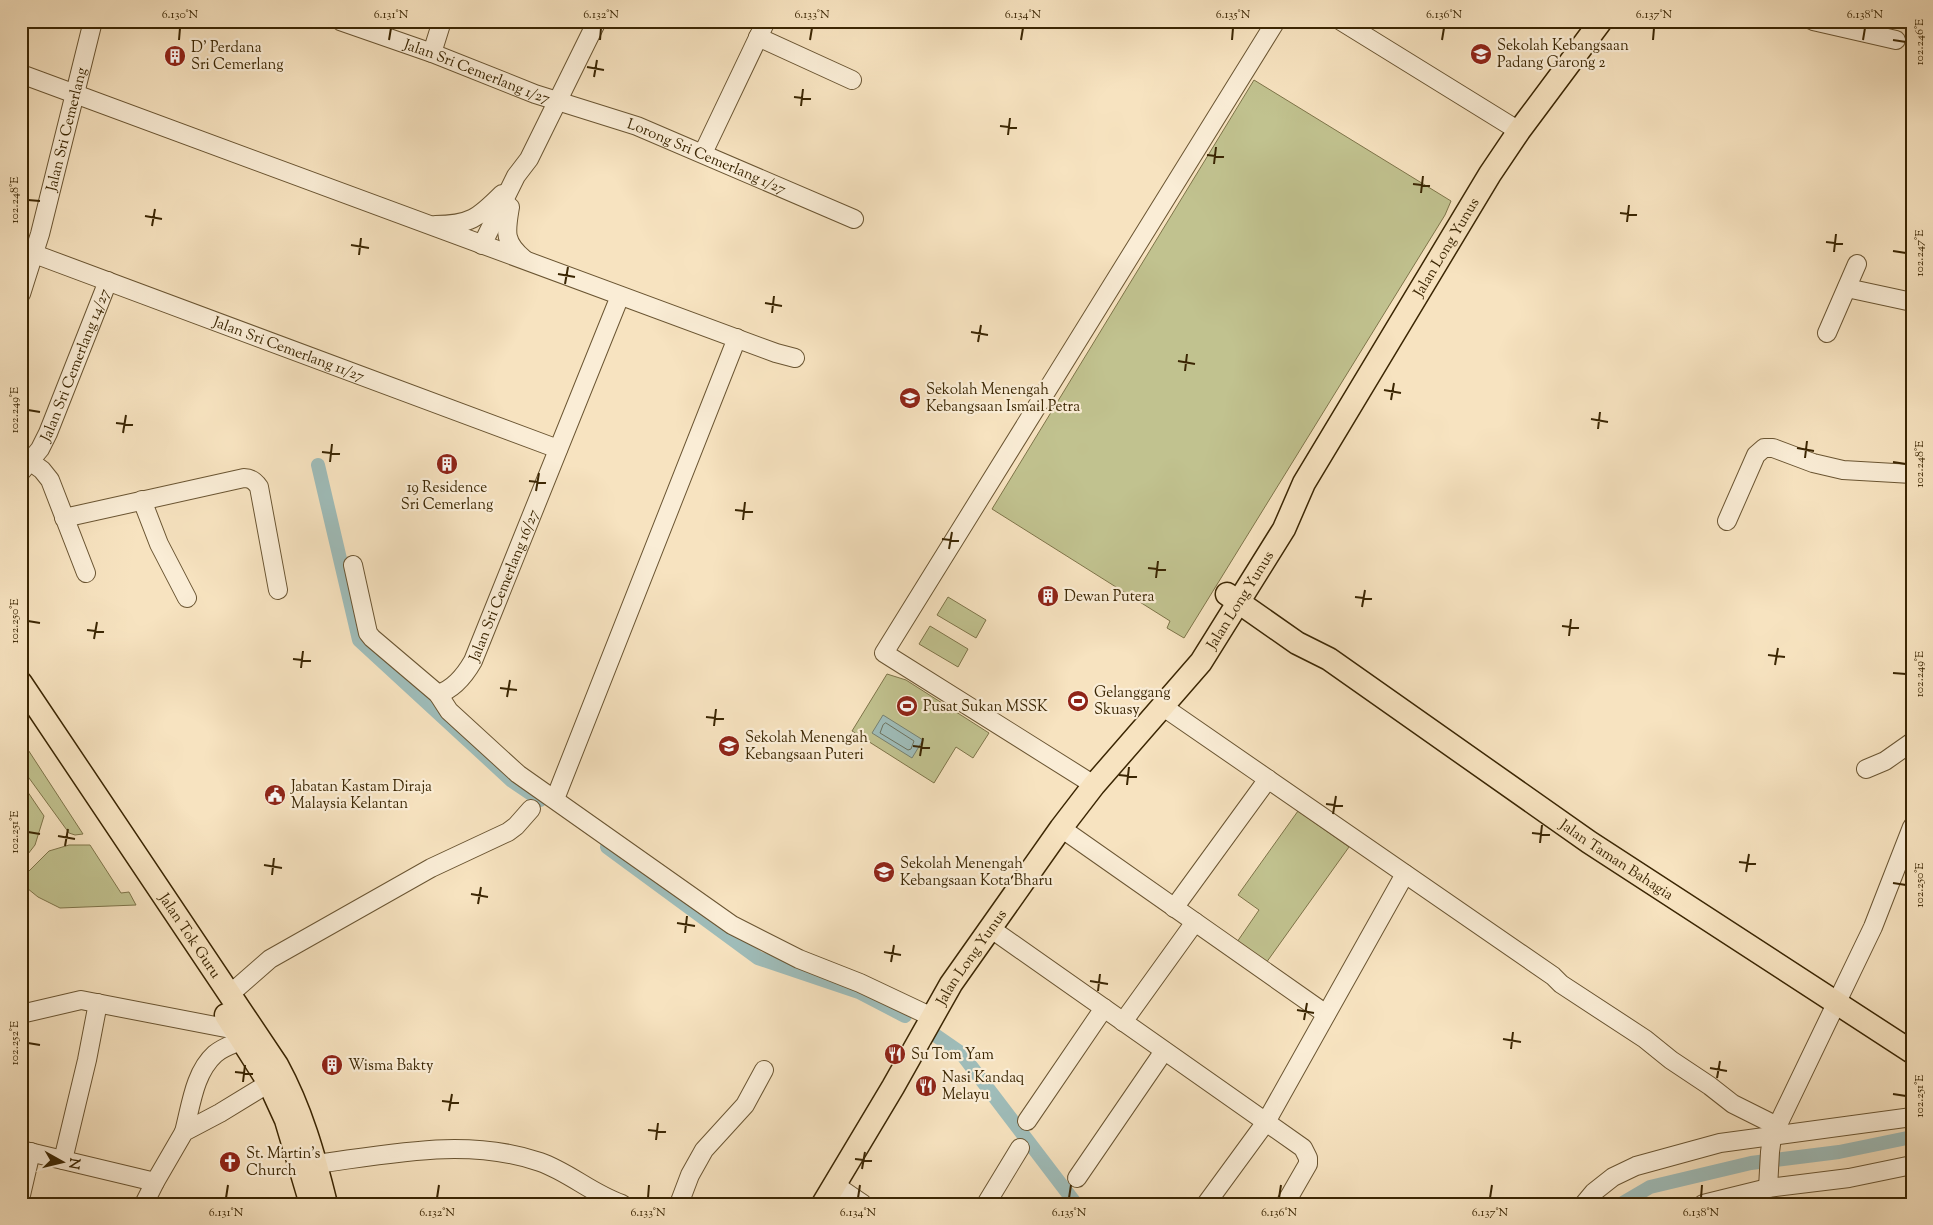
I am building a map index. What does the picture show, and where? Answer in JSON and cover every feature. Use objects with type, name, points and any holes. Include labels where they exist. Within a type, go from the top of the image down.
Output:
[{"type":"main road","name":"Jalan Long Yunus","points":[[829,1194],[932,1017],[990,928],[1094,785],[1162,706],[1192,650],[1284,529],[1304,483],[1490,174],[1519,131],[1601,21]]},
{"type":"main road","name":"Jalan Taman Bahagia","points":[[1236,592],[1297,643],[1329,659],[1589,842],[1912,1052]]},
{"type":"main road","name":"Jalan Tok Guru","points":[[21,683],[263,1041],[291,1090],[316,1164],[326,1204]]},
{"type":"main road","name":"Jalan Tok Guru","points":[[21,710],[240,1035],[268,1082],[286,1120],[312,1204]]},
{"type":"street","name":"Jalan Sri Cemerlang","points":[[21,294],[28,251],[75,93],[93,21]]},
{"type":"street","name":"Jalan Sri Cemerlang 1/27","points":[[340,21],[558,100]]},
{"type":"street","points":[[432,53],[442,21]]},
{"type":"street","points":[[427,225],[462,223],[476,218],[512,184],[529,159],[596,21]]},
{"type":"street","points":[[703,153],[766,21]]},
{"type":"street","points":[[1094,785],[884,653],[1276,21]]},
{"type":"street","points":[[1342,21],[1519,131]]},
{"type":"street","points":[[1813,21],[1896,40]]},
{"type":"street","points":[[758,37],[852,80]]},
{"type":"street","points":[[21,74],[620,296],[795,358]]},
{"type":"street","name":"Lorong Sri Cemerlang 1/27","points":[[558,100],[637,126],[854,219]]},
{"type":"street","points":[[487,247],[510,207],[529,159]]},
{"type":"street","points":[[487,247],[512,184]]},
{"type":"street","points":[[510,207],[506,236],[515,252],[528,262]]},
{"type":"street","name":"Jalan Sri Cemerlang 11/27","points":[[28,251],[558,449]]},
{"type":"street","points":[[1827,333],[1857,264]]},
{"type":"street","name":"Jalan Sri Cemerlang 14/27","points":[[26,467],[40,449],[48,433],[108,281]]},
{"type":"street","points":[[1847,288],[1912,302]]},
{"type":"street","name":"Jalan Sri Cemerlang 16/27","points":[[438,694],[451,689],[467,672],[473,661],[620,296]]},
{"type":"street","points":[[555,799],[737,338]]},
{"type":"street","points":[[1727,521],[1756,455],[1764,448],[1773,448],[1813,463],[1843,470],[1912,474]]},
{"type":"street","points":[[26,467],[42,470],[50,480],[86,573]]},
{"type":"street","points":[[64,518],[244,478],[253,480],[259,487],[278,590]]},
{"type":"street","points":[[142,500],[159,544],[187,598]]},
{"type":"street","points":[[353,565],[368,632],[372,638],[438,694],[449,710],[511,768],[732,925],[799,959],[860,983],[932,1017]]},
{"type":"street","points":[[1162,706],[1553,976],[1561,984],[1645,1039],[1671,1060],[1710,1086],[1773,1138]]},
{"type":"street","points":[[1866,769],[1885,761],[1912,742]]},
{"type":"street","points":[[1174,908],[1268,779]]},
{"type":"street","points":[[230,994],[270,959],[431,868],[499,838],[516,826],[531,809]]},
{"type":"street","points":[[1768,1182],[1773,1138],[1835,1002],[1873,927],[1912,827]]},
{"type":"street","points":[[1061,828],[1326,1014]]},
{"type":"street","points":[[1206,1204],[1266,1122],[1405,874]]},
{"type":"street","points":[[1123,1022],[1195,922]]},
{"type":"street","points":[[990,928],[1303,1148],[1308,1158],[1306,1169],[1284,1204]]},
{"type":"street","points":[[21,1014],[81,1000],[240,1035]]},
{"type":"street","points":[[63,1160],[87,1060],[98,1003]]},
{"type":"street","points":[[1027,1121],[1104,1008]]},
{"type":"street","points":[[144,1204],[184,1132],[198,1080],[204,1066],[240,1035]]},
{"type":"street","points":[[1077,1178],[1164,1051]]},
{"type":"street","points":[[679,1204],[690,1175],[704,1150],[745,1105],[764,1070]]},
{"type":"street","points":[[184,1132],[220,1113],[268,1082]]},
{"type":"street","points":[[1584,1204],[1594,1192],[1613,1177],[1636,1166],[1720,1143],[1773,1138],[1912,1117]]},
{"type":"street","points":[[316,1164],[436,1148],[486,1150],[512,1154],[561,1170],[600,1195],[622,1204]]},
{"type":"street","points":[[986,1204],[1020,1148]]},
{"type":"street","points":[[21,1195],[26,1151],[155,1182]]},
{"type":"street","points":[[1703,1204],[1768,1182],[1849,1178],[1912,1165]]},
{"type":"street","points":[[829,1194],[863,1204]]},
{"type":"green space","points":[[1254,80],[1451,201],[1445,215],[1184,638],[1167,628],[1170,621],[992,509]]},
{"type":"green space","points":[[948,597],[986,620],[976,638],[937,615]]},
{"type":"green space","points":[[930,626],[968,649],[958,667],[919,644]]},
{"type":"green space","name":"Pusat Sukan MSSK","points":[[887,674],[906,680],[989,733],[973,758],[956,747],[934,783],[852,731]]},
{"type":"green space","points":[[21,739],[83,834],[75,835],[69,833],[21,767]]},
{"type":"green space","points":[[21,782],[44,816],[35,845],[21,863]]},
{"type":"green space","points":[[1298,811],[1349,847],[1266,963],[1237,942],[1259,910],[1238,895]]},
{"type":"green space","points":[[69,845],[90,845],[121,893],[129,892],[136,905],[60,908],[38,897],[22,884],[24,876],[49,851]]},
{"type":"water","points":[[883,715],[923,740],[912,758],[872,733]]},
{"type":"waterway","points":[[318,465],[359,640],[512,781],[540,800]]},
{"type":"waterway","points":[[607,847],[758,958],[859,992],[905,1016]]},
{"type":"waterway","points":[[935,1035],[961,1053],[1076,1204]]},
{"type":"waterway","points":[[1621,1204],[1650,1187],[1751,1163],[1839,1152],[1912,1137]]},
{"type":"place","name":"Sekolah Kebangsaan Padang Garong 2","points":[[1481,54]]},
{"type":"place","name":"D' Perdana Sri Cemerlang","points":[[175,56]]},
{"type":"place","name":"Sekolah Menengah Kebangsaan Ismail Petra","points":[[910,398]]},
{"type":"place","name":"19 Residence Sri Cemerlang","points":[[447,464]]},
{"type":"place","name":"Dewan Putera","points":[[1048,596]]},
{"type":"place","name":"Gelanggang Skuasy","points":[[1078,701]]},
{"type":"place","name":"Pusat Sukan MSSK","points":[[907,706]]},
{"type":"place","name":"Sekolah Menengah Kebangsaan Puteri","points":[[729,746]]},
{"type":"place","name":"Jabatan Kastam Diraja Malaysia Kelantan","points":[[275,795]]},
{"type":"place","name":"Sekolah Menengah Kebangsaan Kota Bharu","points":[[884,872]]},
{"type":"place","name":"Su Tom Yam","points":[[895,1054]]},
{"type":"place","name":"Wisma Bakty","points":[[332,1065]]},
{"type":"place","name":"Nasi Kandaq Melayu","points":[[926,1086]]},
{"type":"place","name":"St. Martin's Church","points":[[230,1162]]}]
